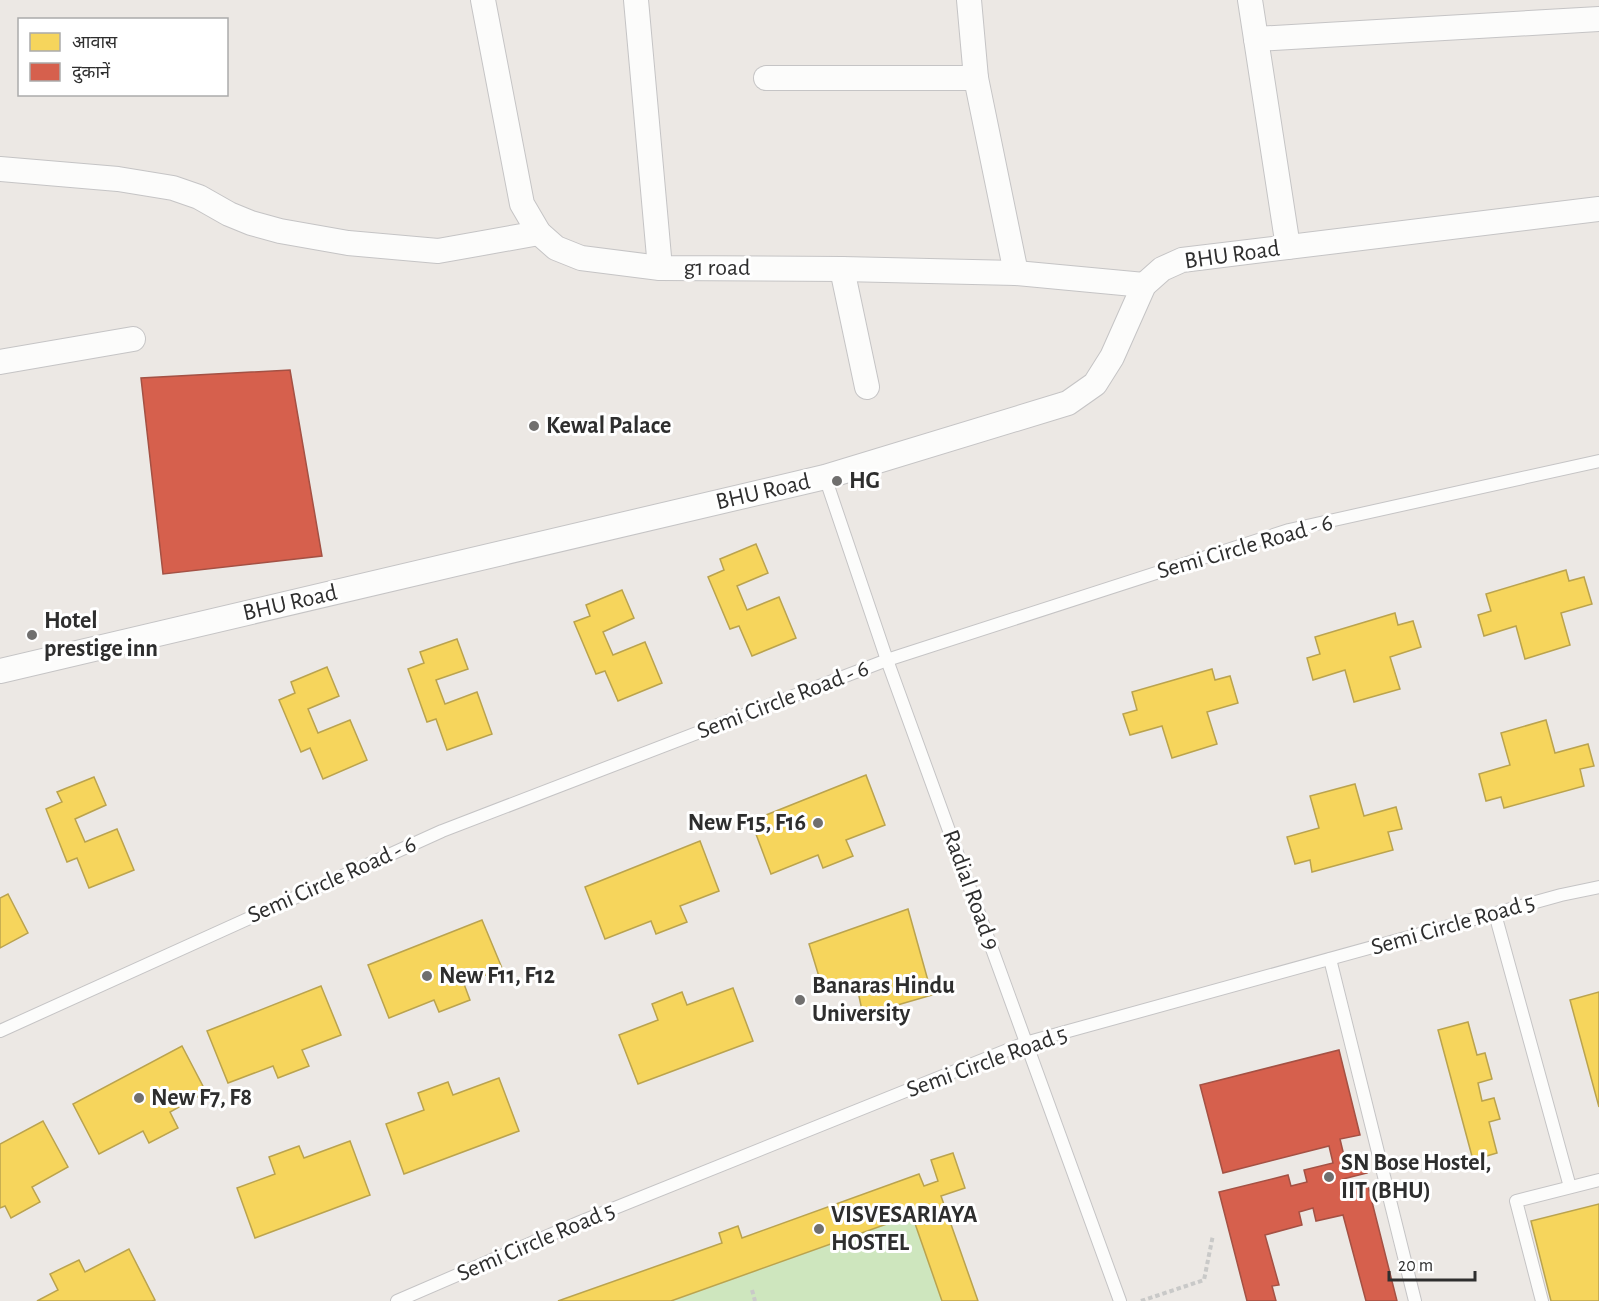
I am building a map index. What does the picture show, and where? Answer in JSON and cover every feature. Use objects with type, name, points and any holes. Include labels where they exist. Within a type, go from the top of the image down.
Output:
[{"type":"street","name":"g1 road","points":[[483,0],[522,204],[539,233],[556,248],[581,258],[660,268],[842,268],[1016,273],[1144,285]]},
{"type":"street","points":[[636,0],[660,268]]},
{"type":"street","points":[[969,0],[976,78],[1016,273]]},
{"type":"street","points":[[1250,0],[1288,247]]},
{"type":"street","points":[[1256,39],[1599,19]]},
{"type":"street","points":[[766,78],[976,78]]},
{"type":"street","points":[[0,169],[118,179],[173,188],[251,223],[280,231],[348,243],[438,251],[539,233]]},
{"type":"street","name":"BHU Road","points":[[0,671],[825,477],[1068,403],[1095,384],[1112,357],[1144,285],[1162,269],[1182,260],[1599,209]]},
{"type":"street","points":[[842,268],[867,387]]},
{"type":"street","points":[[0,362],[132,339]]},
{"type":"lane","name":"Semi Circle Road - 6","points":[[0,1031],[442,831],[887,660],[1289,530],[1599,461]]},
{"type":"lane","name":"Radial Road 9","points":[[825,477],[887,660],[1120,1301]]},
{"type":"lane","name":"Semi Circle Road 5","points":[[397,1301],[580,1222],[1025,1043],[1561,895],[1599,887]]},
{"type":"lane","points":[[1495,914],[1570,1187]]},
{"type":"lane","points":[[1330,959],[1415,1301]]},
{"type":"lane","points":[[1542,1301],[1516,1201],[1599,1180]]},
{"type":"path","points":[[1141,1301],[1204,1280],[1213,1235]]},
{"type":"path","points":[[752,1290],[755,1301]]},
{"type":"green space","points":[[912,1215],[942,1301],[671,1301]]},
{"type":"building: आवास","points":[[756,544],[768,573],[737,586],[747,610],[779,597],[796,638],[752,656],[739,626],[730,629],[708,577],[724,570],[720,559]]},
{"type":"building: आवास","points":[[1566,570],[1569,581],[1584,577],[1592,604],[1561,613],[1570,645],[1525,659],[1516,626],[1484,636],[1478,615],[1491,611],[1486,594]]},
{"type":"building: आवास","points":[[622,590],[634,618],[603,632],[613,655],[645,642],[662,683],[618,701],[605,671],[596,674],[574,622],[590,616],[586,605]]},
{"type":"building: आवास","points":[[1395,613],[1398,625],[1413,621],[1421,647],[1390,657],[1400,689],[1354,702],[1345,670],[1313,680],[1307,658],[1320,654],[1315,637]]},
{"type":"building: आवास","points":[[457,639],[468,669],[436,680],[445,704],[477,692],[492,734],[447,750],[436,719],[427,722],[408,669],[424,663],[420,652]]},
{"type":"building: आवास","points":[[327,667],[339,696],[308,709],[318,733],[350,720],[367,760],[323,779],[310,748],[301,752],[279,700],[295,693],[291,682]]},
{"type":"building: आवास","points":[[1212,669],[1215,680],[1230,676],[1238,703],[1207,712],[1217,744],[1172,758],[1162,726],[1130,735],[1123,714],[1137,710],[1132,692]]},
{"type":"building: आवास","points":[[1546,720],[1555,753],[1588,744],[1594,766],[1580,769],[1584,786],[1504,808],[1501,797],[1486,801],[1479,774],[1510,765],[1501,733]]},
{"type":"building: आवास","name":"New F15, F16","points":[[866,775],[885,825],[846,840],[853,856],[823,868],[818,855],[771,874],[751,821]]},
{"type":"building: आवास","points":[[94,777],[106,805],[75,819],[85,842],[117,829],[134,870],[89,888],[77,858],[67,862],[46,809],[62,802],[57,792]]},
{"type":"building: आवास","points":[[1355,784],[1364,816],[1396,807],[1402,829],[1388,832],[1393,850],[1312,872],[1310,860],[1295,864],[1287,837],[1319,828],[1310,796]]},
{"type":"building: आवास","points":[[700,841],[719,891],[680,906],[687,922],[656,934],[651,921],[605,939],[585,887]]},
{"type":"building: आवास","points":[[8,894],[28,933],[0,948],[0,898]]},
{"type":"building: आवास","points":[[908,909],[932,995],[863,1015],[856,982],[824,993],[809,944]]},
{"type":"building: आवास","name":"New F11, F12","points":[[482,920],[502,968],[464,984],[470,1000],[439,1012],[434,1000],[389,1018],[368,965]]},
{"type":"building: आवास","points":[[321,986],[341,1035],[302,1050],[309,1066],[278,1078],[273,1066],[228,1083],[207,1031]]},
{"type":"building: आवास","points":[[733,988],[753,1041],[638,1084],[619,1035],[658,1020],[652,1004],[682,992],[687,1005]]},
{"type":"building: आवास","points":[[1599,992],[1599,1107],[1570,1000]]},
{"type":"building: आवास","points":[[1468,1022],[1477,1055],[1485,1053],[1492,1079],[1478,1083],[1482,1101],[1494,1098],[1500,1119],[1489,1122],[1497,1153],[1473,1160],[1438,1030]]},
{"type":"building: आवास","name":"New F7, F8","points":[[182,1046],[206,1092],[170,1112],[178,1128],[149,1143],[143,1131],[99,1154],[73,1104]]},
{"type":"building: आवास","points":[[499,1078],[519,1131],[404,1174],[386,1124],[424,1110],[418,1093],[448,1082],[453,1095]]},
{"type":"building: आवास","points":[[43,1121],[68,1167],[32,1187],[40,1202],[11,1218],[5,1206],[0,1208],[0,1144]]},
{"type":"building: आवास","points":[[350,1141],[370,1195],[255,1238],[237,1188],[275,1174],[269,1157],[299,1146],[304,1158]]},
{"type":"building: आवास","name":"VISVESARIAYA HOSTEL","points":[[953,1153],[965,1188],[941,1196],[978,1301],[942,1301],[912,1215],[671,1301],[558,1301],[722,1243],[719,1233],[738,1226],[742,1238],[919,1174],[924,1186],[938,1181],[931,1160]]},
{"type":"building: आवास","points":[[1599,1204],[1599,1301],[1551,1301],[1531,1221]]},
{"type":"building: आवास","points":[[129,1249],[155,1300],[37,1301],[58,1290],[50,1274],[79,1260],[85,1272]]},
{"type":"building: दुकानें","points":[[290,370],[322,556],[163,574],[141,378]]},
{"type":"building: दुकानें","name":"SN Bose Hostel, IIT (BHU)","points":[[1339,1050],[1360,1135],[1340,1139],[1345,1160],[1363,1155],[1367,1173],[1343,1179],[1347,1191],[1368,1186],[1397,1301],[1366,1301],[1343,1215],[1316,1221],[1313,1208],[1299,1212],[1302,1225],[1265,1235],[1279,1285],[1272,1286],[1276,1301],[1247,1301],[1219,1192],[1288,1175],[1291,1186],[1307,1182],[1304,1170],[1333,1163],[1329,1146],[1223,1173],[1200,1085]]},
{"type":"place","name":"Kewal Palace","points":[[534,426]]},
{"type":"place","name":"HG","points":[[837,481]]},
{"type":"place","name":"Hotel prestige inn","points":[[32,635]]},
{"type":"place","name":"New F15, F16","points":[[818,823]]},
{"type":"place","name":"New F11, F12","points":[[427,976]]},
{"type":"place","name":"Banaras Hindu University","points":[[800,1000]]},
{"type":"place","name":"New F7, F8","points":[[139,1098]]},
{"type":"place","name":"SN Bose Hostel, IIT (BHU)","points":[[1329,1177]]},
{"type":"place","name":"VISVESARIAYA HOSTEL","points":[[819,1229]]}]
